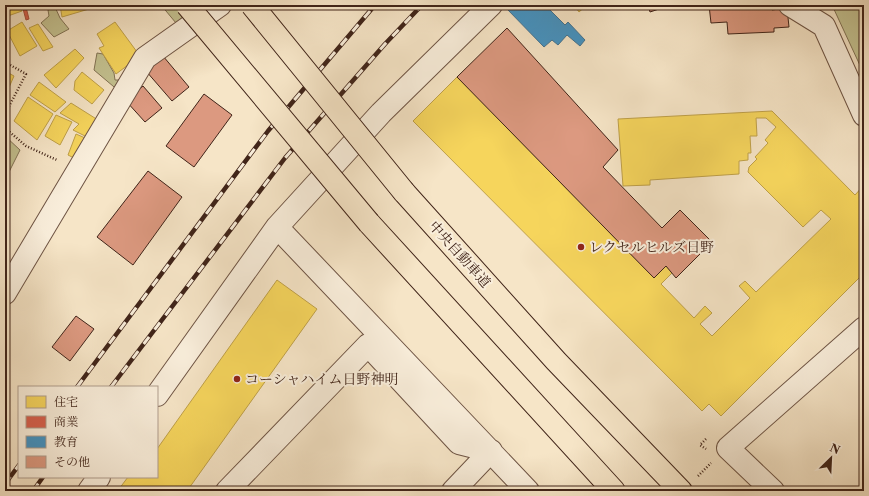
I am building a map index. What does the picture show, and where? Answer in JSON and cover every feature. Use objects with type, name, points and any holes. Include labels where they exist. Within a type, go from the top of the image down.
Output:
[{"type":"highway","points":[[187,5],[369,223],[614,491]]},
{"type":"highway","name":"中央自動車道","points":[[252,5],[404,192],[556,361],[681,491]]},
{"type":"street","points":[[5,294],[145,58],[220,5]]},
{"type":"street","points":[[158,394],[277,227],[381,113],[491,5]]},
{"type":"street","points":[[790,5],[824,26],[864,115]]},
{"type":"street","points":[[277,227],[528,491]]},
{"type":"street","points":[[773,491],[728,448],[864,328]]},
{"type":"street","points":[[227,491],[368,345],[459,443],[491,451]]},
{"type":"street","points":[[453,491],[491,451]]},
{"type":"street","points":[[89,491],[98,478]]},
{"type":"path","points":[[5,62],[26,74],[5,114]]},
{"type":"path","points":[[5,128],[26,146],[78,171]]},
{"type":"shaded area","points":[[161,5],[205,5],[176,23]]},
{"type":"shaded area","points":[[832,5],[864,5],[864,74]]},
{"type":"shaded area","points":[[55,7],[60,18],[69,29],[54,37],[41,23],[49,16],[48,10]]},
{"type":"shaded area","points":[[97,53],[103,54],[114,73],[115,80],[126,80],[120,92],[94,70]]},
{"type":"shaded area","points":[[5,136],[20,150],[6,178],[5,177]]},
{"type":"building: 住宅","points":[[5,5],[20,5],[22,11],[5,17]]},
{"type":"building: 住宅","points":[[60,5],[90,5],[89,9],[62,17]]},
{"type":"building: 住宅","points":[[574,5],[587,5],[579,12]]},
{"type":"building: 住宅","points":[[22,22],[37,46],[20,56],[7,31]]},
{"type":"building: 住宅","points":[[115,22],[140,56],[116,74],[99,48],[104,46],[97,34]]},
{"type":"building: 住宅","points":[[38,24],[53,47],[43,51],[29,28]]},
{"type":"building: 住宅","points":[[75,49],[84,58],[56,88],[44,75]]},
{"type":"building: 住宅","points":[[5,71],[14,76],[7,92],[5,90]]},
{"type":"building: 住宅","points":[[82,72],[104,90],[92,104],[74,90],[75,81]]},
{"type":"building: 住宅","name":"レクセルヒルズ日野","points":[[457,77],[654,278],[666,266],[672,273],[661,284],[694,318],[705,306],[712,313],[700,324],[712,336],[750,298],[739,286],[745,281],[756,292],[831,219],[821,210],[803,227],[748,172],[749,167],[757,159],[755,157],[768,143],[765,140],[776,127],[766,118],[756,118],[757,136],[750,136],[751,153],[748,153],[748,160],[739,161],[739,174],[650,180],[650,185],[623,186],[618,119],[772,111],[855,195],[864,185],[864,273],[721,416],[709,404],[702,411],[413,121]]},
{"type":"building: 住宅","points":[[39,82],[66,102],[55,112],[30,95]]},
{"type":"building: 住宅","points":[[28,97],[53,114],[37,140],[14,121]]},
{"type":"building: 住宅","points":[[71,103],[98,120],[87,137],[73,130],[79,124],[60,113]]},
{"type":"building: 住宅","points":[[56,115],[72,122],[60,145],[45,136]]},
{"type":"building: 住宅","points":[[76,134],[92,141],[76,159],[68,155]]},
{"type":"building: 住宅","name":"コーシャハイム日野神明","points":[[277,280],[317,309],[187,491],[121,491],[119,489],[127,478],[158,478],[158,448]]},
{"type":"building: 商業","points":[[22,5],[32,5],[26,7],[29,19],[26,20]]},
{"type":"building: 教育","points":[[511,5],[545,5],[565,25],[568,22],[585,40],[580,46],[567,35],[558,45],[552,40],[544,47],[507,9]]},
{"type":"building: その他","points":[[648,5],[671,5],[650,12]]},
{"type":"building: その他","points":[[709,5],[771,5],[772,10],[787,8],[789,27],[774,28],[774,32],[728,34],[727,22],[711,23]]},
{"type":"building: その他","points":[[507,28],[618,150],[603,167],[662,228],[680,210],[712,242],[676,278],[666,266],[654,278],[457,77]]},
{"type":"building: その他","points":[[163,56],[189,87],[172,101],[146,71]]},
{"type":"building: その他","points":[[143,86],[162,108],[145,122],[126,101]]},
{"type":"building: その他","points":[[204,94],[232,115],[194,167],[166,146]]},
{"type":"building: その他","points":[[148,171],[182,197],[133,265],[97,237]]},
{"type":"building: その他","points":[[76,316],[94,329],[70,361],[52,347]]},
{"type":"railway","points":[[78,386],[268,131],[375,5]]},
{"type":"railway","points":[[112,386],[285,158],[385,44],[422,5]]},
{"type":"railway","points":[[5,484],[18,466]]},
{"type":"railway","points":[[33,491],[42,478]]},
{"type":"place","name":"レクセルヒルズ日野","points":[[581,247]]},
{"type":"place","name":"コーシャハイム日野神明","points":[[237,379]]}]
